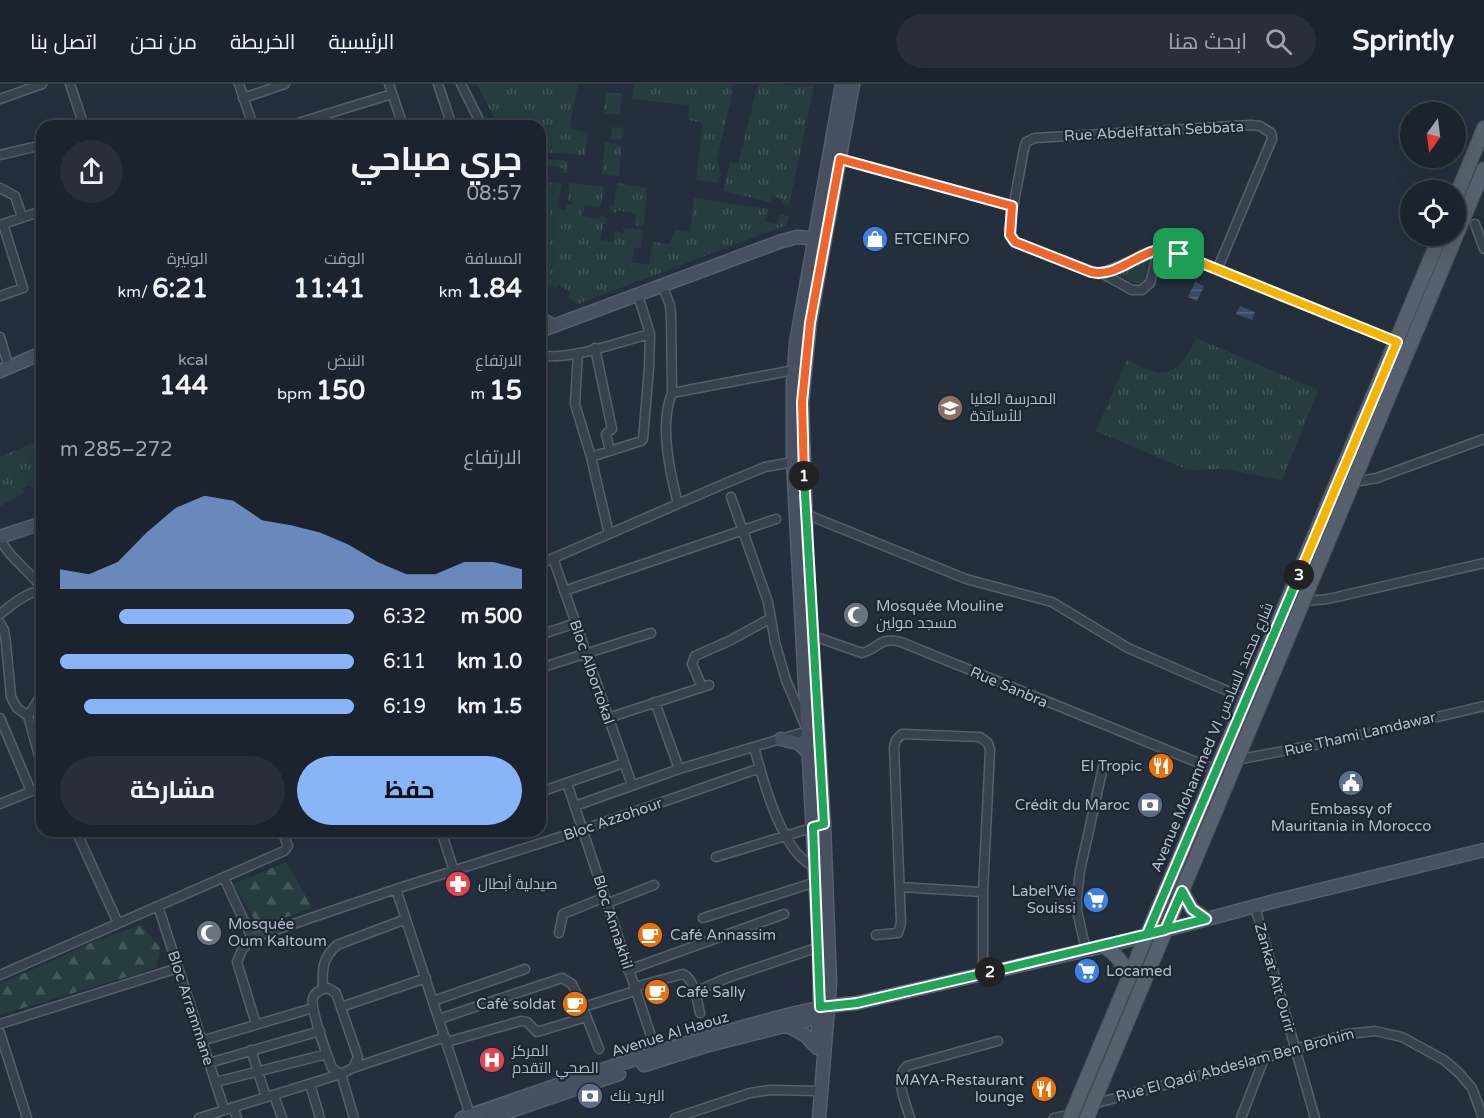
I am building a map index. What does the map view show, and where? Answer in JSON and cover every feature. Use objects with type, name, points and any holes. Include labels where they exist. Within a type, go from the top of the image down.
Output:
[{"type":"main road","points":[[835,158],[842,84]]},
{"type":"main road","points":[[819,1118],[816,1048],[830,983],[813,730],[794,370],[799,326],[853,84]]},
{"type":"main road","points":[[1463,180],[1484,128]]},
{"type":"main road","name":"Avenue Mohammed VI شارع محمد السادس","points":[[1087,1118],[1354,482],[1474,223],[1484,170]]},
{"type":"main road","points":[[546,329],[779,242],[797,237],[820,239]]},
{"type":"main road","points":[[798,461],[804,374],[820,239]]},
{"type":"main road","name":"Avenue Mohammed VI شارع محمد السادس","points":[[1071,1116],[1436,246]]},
{"type":"main road","points":[[546,321],[554,326]]},
{"type":"main road","points":[[4,369],[36,356]]},
{"type":"main road","points":[[0,538],[36,525]]},
{"type":"main road","points":[[813,730],[809,753],[819,825]]},
{"type":"main road","points":[[781,739],[798,743],[809,753]]},
{"type":"main road","name":"Avenue Al Haouz","points":[[490,1118],[703,1038],[1103,946],[1484,850]]},
{"type":"main road","points":[[813,1118],[818,1091],[824,1011],[816,882],[821,866]]},
{"type":"main road","points":[[1182,891],[1192,909],[1206,919]]},
{"type":"main road","points":[[1103,946],[1118,957],[1128,978]]},
{"type":"main road","name":"Avenue Al Haouz","points":[[468,1117],[658,1056],[786,1025],[824,1011]]},
{"type":"main road","points":[[786,1025],[805,1035],[816,1048]]},
{"type":"street","points":[[0,99],[42,84]]},
{"type":"street","points":[[70,84],[82,120]]},
{"type":"street","points":[[239,84],[251,120]]},
{"type":"street","points":[[243,98],[285,84]]},
{"type":"street","points":[[389,84],[401,120]]},
{"type":"street","points":[[438,84],[450,120]]},
{"type":"street","points":[[461,84],[479,120]]},
{"type":"street","points":[[308,120],[392,94]]},
{"type":"street","name":"Rue Abdelfattah Sebbata","points":[[1103,274],[1091,272],[1015,242],[1010,235],[1012,206],[1024,149],[1030,139],[1251,125],[1260,126],[1271,133],[1272,139],[1217,270]]},
{"type":"street","points":[[0,155],[36,147]]},
{"type":"street","points":[[835,158],[1012,206]]},
{"type":"street","points":[[0,188],[15,196],[22,217]]},
{"type":"street","points":[[0,296],[23,288],[2,224],[36,213]]},
{"type":"street","points":[[1474,223],[1484,249]]},
{"type":"street","points":[[1103,274],[1132,290],[1142,290],[1150,283],[1160,249]]},
{"type":"street","points":[[1103,274],[1160,249],[1170,250],[1397,342]]},
{"type":"street","points":[[662,285],[670,305],[671,315],[672,393],[667,423],[667,452],[678,504]]},
{"type":"street","points":[[591,457],[643,439],[650,334],[638,295]]},
{"type":"street","points":[[546,356],[560,357],[650,334]]},
{"type":"street","points":[[0,337],[4,369]]},
{"type":"street","points":[[595,348],[612,429],[606,434],[610,451]]},
{"type":"street","points":[[578,353],[575,404],[598,480],[609,534]]},
{"type":"street","points":[[672,393],[794,370]]},
{"type":"street","points":[[1354,482],[1377,478],[1484,439]]},
{"type":"street","points":[[546,561],[765,467],[798,461]]},
{"type":"street","points":[[731,496],[768,602],[775,642],[786,680],[813,730]]},
{"type":"street","points":[[801,512],[966,579],[1052,602],[1128,648],[1246,699]]},
{"type":"street","points":[[564,591],[776,519]]},
{"type":"street","points":[[0,538],[10,554],[36,582]]},
{"type":"street","name":"Bloc Albortokal","points":[[553,558],[632,785]]},
{"type":"street","points":[[1305,601],[1328,599],[1484,563]]},
{"type":"street","points":[[0,614],[21,597],[36,590]]},
{"type":"street","points":[[608,718],[705,686],[692,664],[695,656],[732,640],[771,618]]},
{"type":"street","points":[[546,633],[576,623]]},
{"type":"street","points":[[0,624],[5,636],[11,697],[17,708],[28,716],[36,745]]},
{"type":"street","points":[[546,666],[588,655],[651,633]]},
{"type":"street","name":"Rue Sanbra","points":[[808,636],[862,653],[884,640],[901,642],[1216,770]]},
{"type":"street","points":[[0,689],[10,690]]},
{"type":"street","points":[[655,702],[678,769]]},
{"type":"street","points":[[28,716],[36,703]]},
{"type":"street","name":"Rue Thami Lamdawar","points":[[1236,760],[1330,742],[1484,706]]},
{"type":"street","points":[[0,718],[31,791]]},
{"type":"street","name":"Bloc Azzohour","points":[[575,806],[678,769],[813,730]]},
{"type":"street","points":[[876,935],[894,934],[901,929],[894,747],[896,740],[902,734],[980,737],[988,743],[990,750],[983,892],[983,974]]},
{"type":"street","points":[[753,747],[793,849],[804,861],[821,866]]},
{"type":"street","points":[[546,790],[624,763]]},
{"type":"street","points":[[1086,950],[1077,911],[1077,896],[1080,871],[1103,767]]},
{"type":"street","name":"Bloc Azzohour","points":[[252,938],[582,830],[760,768]]},
{"type":"street","name":"Bloc Annakhil","points":[[567,783],[658,1056]]},
{"type":"street","points":[[0,804],[36,789]]},
{"type":"street","points":[[716,857],[819,825]]},
{"type":"street","points":[[79,837],[118,923]]},
{"type":"street","points":[[0,975],[284,851],[288,846],[284,837]]},
{"type":"street","points":[[443,837],[454,871]]},
{"type":"street","points":[[224,878],[252,938],[242,950],[237,962],[256,1024]]},
{"type":"street","points":[[702,918],[816,882]]},
{"type":"street","points":[[559,933],[563,914],[654,885]]},
{"type":"street","points":[[900,887],[983,892]]},
{"type":"street","points":[[396,889],[446,1040],[468,1117]]},
{"type":"street","name":"Bloc Arrammane","points":[[158,906],[216,1082],[229,1108],[237,1118]]},
{"type":"street","name":"Zankat Aït Ourir","points":[[1255,907],[1315,1118]]},
{"type":"street","points":[[628,970],[784,914]]},
{"type":"street","points":[[323,989],[323,964],[330,951],[337,945],[406,919]]},
{"type":"street","points":[[694,992],[727,978],[819,947]]},
{"type":"street","points":[[0,1024],[178,968]]},
{"type":"street","points":[[433,1001],[525,969]]},
{"type":"street","points":[[582,1007],[683,974],[688,976],[700,1013]]},
{"type":"street","points":[[340,1008],[426,978]]},
{"type":"street","points":[[439,1019],[562,978],[572,984],[599,1049]]},
{"type":"street","points":[[353,1068],[358,1058],[336,993],[332,989],[323,989],[313,996],[313,1008],[332,1068],[341,1074],[354,1118]]},
{"type":"street","points":[[201,1041],[313,1008]]},
{"type":"street","points":[[199,1118],[446,1040],[520,1021],[526,1022],[537,1032],[586,1017]]},
{"type":"street","points":[[209,1063],[320,1031]]},
{"type":"street","name":"Rue El Qadi Abdeslam Ben Brohim","points":[[1093,1104],[1364,1031],[1388,1033],[1402,1038],[1444,1060],[1460,1073],[1472,1088],[1483,1118]]},
{"type":"street","points":[[0,1033],[27,1118]]},
{"type":"street","points":[[910,1118],[899,1080],[902,1070],[907,1066],[998,1041]]},
{"type":"street","points":[[251,1050],[258,1072],[282,1118]]},
{"type":"street","points":[[216,1082],[327,1054]]},
{"type":"street","points":[[1241,1118],[1266,1056]]},
{"type":"street","points":[[310,1084],[321,1118]]},
{"type":"street","points":[[675,1118],[750,1093],[770,1090],[818,1091]]},
{"type":"street","points":[[1054,1118],[1071,1116]]},
{"type":"green space","points":[[477,84],[578,84],[570,124],[572,129],[588,133],[585,155],[546,152],[546,120],[495,120]]},
{"type":"green space","points":[[634,84],[732,84],[717,160],[721,174],[718,183],[696,180],[703,123],[688,120],[689,105],[632,99]]},
{"type":"green space","points":[[761,84],[814,86],[789,205],[782,204],[783,199],[772,196],[770,202],[723,191],[730,162],[738,164],[757,88]]},
{"type":"green space","points":[[606,92],[622,94],[620,115],[604,113]]},
{"type":"green space","points":[[612,127],[624,128],[623,137],[620,140],[611,139]]},
{"type":"green space","points":[[605,142],[622,146],[619,176],[602,174]]},
{"type":"green space","points":[[546,159],[568,161],[567,173],[563,173],[563,168],[546,166]]},
{"type":"green space","points":[[546,182],[562,184],[557,208],[565,210],[566,204],[571,205],[572,201],[568,201],[570,183],[604,187],[601,205],[598,207],[584,205],[582,216],[599,219],[600,215],[607,219],[606,224],[603,224],[600,240],[613,242],[615,230],[622,234],[625,231],[622,228],[643,230],[641,248],[635,247],[631,262],[649,265],[653,242],[670,244],[675,230],[690,232],[694,198],[768,209],[765,222],[777,224],[780,214],[789,216],[784,226],[578,304],[568,298],[571,294],[559,284],[555,288],[552,285],[546,291]]},
{"type":"green space","points":[[617,183],[647,188],[644,225],[634,226],[636,214],[618,210],[614,214],[610,209],[611,205],[614,205]]},
{"type":"green space","points":[[1151,257],[1142,286],[1113,274]]},
{"type":"green space","points":[[1196,338],[1318,390],[1282,480],[1224,469],[1188,470],[1096,431],[1127,360],[1155,372],[1170,371],[1186,358]]},
{"type":"green space","points":[[36,442],[36,486],[32,488],[30,485],[22,488],[24,493],[0,506],[0,457]]},
{"type":"green space","points":[[286,862],[312,907],[260,928],[233,884]]},
{"type":"green space","points":[[141,925],[160,948],[156,968],[0,1015],[0,984],[95,941]]},
{"type":"water","points":[[1195,282],[1204,286],[1197,301],[1188,297]]},
{"type":"water","points":[[1240,306],[1255,312],[1252,320],[1236,314]]},
{"type":"place","name":"ETCEINFO","points":[[875,239]]},
{"type":"place","name":"المدرسة العليا للأساتذة","points":[[950,408]]},
{"type":"place","name":"Mosquée Mouline مسجد مولين","points":[[856,615]]},
{"type":"place","name":"El Tropic","points":[[1161,766]]},
{"type":"place","name":"Embassy of Mauritania in Morocco","points":[[1351,783]]},
{"type":"place","name":"Crédit du Maroc","points":[[1150,805]]},
{"type":"place","name":"صيدلية أبطال","points":[[458,884]]},
{"type":"place","name":"Label'Vie Souissi","points":[[1096,900]]},
{"type":"place","name":"Mosquée Oum Kaltoum","points":[[209,933]]},
{"type":"place","name":"Café Annassim","points":[[650,935]]},
{"type":"place","name":"Locamed","points":[[1087,971]]},
{"type":"place","name":"Café Sally","points":[[657,992]]},
{"type":"place","name":"Café soldat","points":[[575,1004]]},
{"type":"place","name":"المركز الصحي التقدم","points":[[492,1060]]},
{"type":"place","name":"MAYA-Restaurant lounge","points":[[1044,1089]]},
{"type":"place","name":"البريد بنك","points":[[590,1096]]},
{"type":"route","points":[[1179,254],[1160,249],[1103,274],[1091,272],[1015,242],[1011,238],[1009,229],[1012,206],[840,159],[810,323],[804,374],[802,426],[807,556],[824,824],[813,827],[820,1007],[857,1003],[1118,943],[1165,930],[1182,891],[1192,909],[1206,919],[1177,927],[1165,930],[1147,934],[1397,342],[1179,254]]}]
